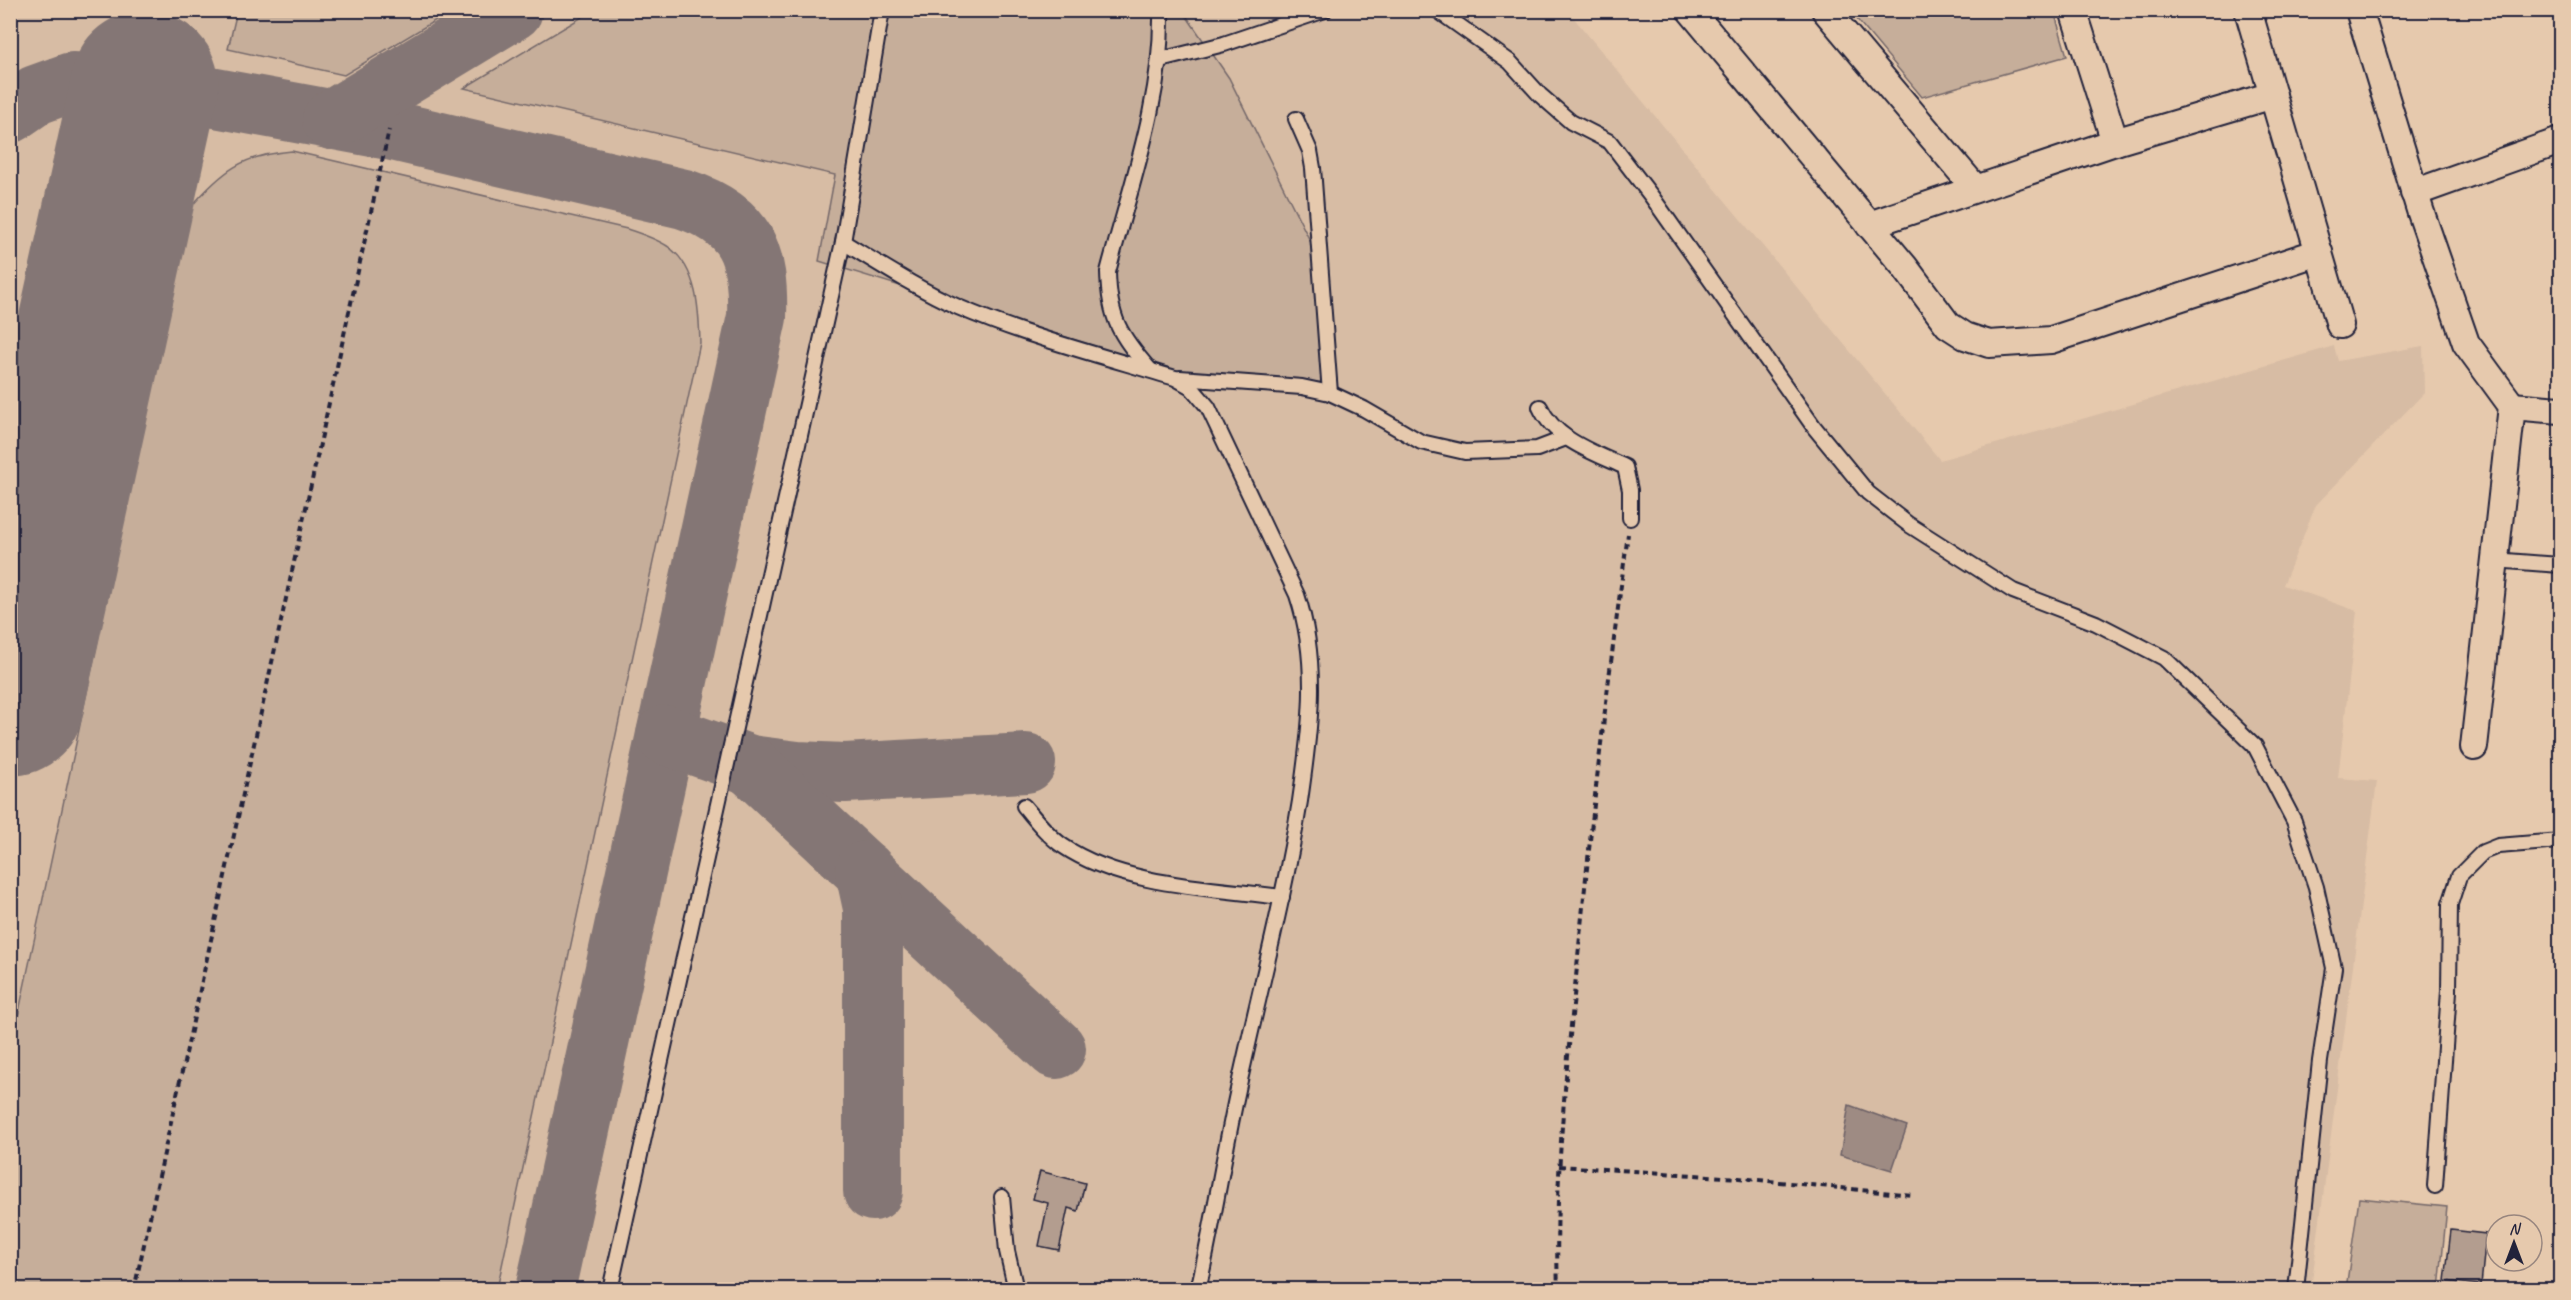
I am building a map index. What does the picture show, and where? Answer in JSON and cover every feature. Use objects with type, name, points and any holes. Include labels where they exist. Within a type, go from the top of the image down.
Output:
[{"type":"street","points":[[1690,10],[1904,266],[1948,326],[1965,336],[1989,344],[2051,340],[2319,252]]},
{"type":"street","points":[[1825,10],[1975,188]]},
{"type":"street","points":[[2073,10],[2115,142]]},
{"type":"street","points":[[2248,10],[2340,325]]},
{"type":"street","points":[[2359,10],[2414,193],[2466,343],[2512,406],[2474,747]]},
{"type":"street","points":[[1869,225],[2115,142],[2273,94]]},
{"type":"street","points":[[2414,193],[2560,141]]},
{"type":"street","points":[[2512,406],[2560,410]]},
{"type":"lane","points":[[610,1290],[843,242],[882,10]]},
{"type":"lane","points":[[1150,371],[1118,328],[1108,301],[1108,272],[1152,103],[1160,60],[1161,10]]},
{"type":"lane","points":[[1160,60],[1224,44],[1324,10]]},
{"type":"lane","points":[[1437,10],[1510,62],[1571,122],[1610,142],[1652,197],[1814,427],[1868,493],[1908,524],[2013,591],[2096,623],[2164,658],[2255,746],[2294,821],[2316,887],[2334,968],[2320,1061],[2296,1290]]},
{"type":"lane","points":[[1296,119],[1310,151],[1313,168],[1330,393]]},
{"type":"lane","points":[[843,242],[907,281],[958,306],[1042,339],[1175,378],[1302,387],[1330,393],[1364,409],[1421,442],[1465,452],[1537,449],[1566,438]]},
{"type":"lane","points":[[1175,378],[1191,387],[1208,406],[1297,595],[1306,623],[1311,651],[1311,731],[1282,897],[1237,1093],[1198,1290]]},
{"type":"lane","points":[[1540,407],[1547,423],[1566,438],[1625,467],[1630,518]]},
{"type":"lane","points":[[2494,560],[2560,565]]},
{"type":"lane","points":[[1024,806],[1061,845],[1110,869],[1143,878],[1282,897]]},
{"type":"lane","points":[[2435,1186],[2449,991],[2450,904],[2459,876],[2483,852],[2498,846],[2560,841]]},
{"type":"lane","points":[[1002,1197],[1007,1251],[1016,1290]]},
{"type":"path","points":[[134,1290],[389,130]]},
{"type":"path","points":[[1558,1290],[1556,1240],[1559,1166],[1600,733],[1630,518]]},
{"type":"path","points":[[1559,1166],[1739,1178],[1912,1195]]},
{"type":"shaded area","points":[[237,10],[444,11],[441,17],[344,75],[228,49]]},
{"type":"shaded area","points":[[10,11],[1568,11],[1940,460],[2334,346],[2338,361],[2423,346],[2424,393],[2316,505],[2283,585],[2357,611],[2338,778],[2377,781],[2311,1289],[11,1289]]},
{"type":"shaded area","points":[[592,11],[1183,11],[1229,78],[1319,259],[1329,383],[1182,373],[819,261],[835,175],[464,88]]},
{"type":"shaded area","points":[[1850,11],[2054,11],[2067,56],[1922,97]]},
{"type":"shaded area","points":[[292,151],[627,229],[655,239],[670,248],[686,268],[695,292],[700,343],[497,1289],[11,1289],[11,1049],[190,208],[212,184],[234,167],[259,156]]},
{"type":"shaded area","points":[[11,250],[18,280],[11,330]]},
{"type":"shaded area","points":[[1849,1105],[1907,1126],[1892,1170],[1840,1155]]},
{"type":"shaded area","points":[[2359,1198],[2447,1207],[2439,1289],[2346,1289]]},
{"type":"building","points":[[1040,1171],[1085,1183],[1078,1211],[1068,1208],[1059,1250],[1039,1246],[1048,1203],[1033,1199]]},
{"type":"building","points":[[2451,1230],[2484,1234],[2481,1285],[2445,1281]]},
{"type":"taxiway","points":[[332,120],[513,10]]},
{"type":"taxiway","points":[[10,113],[36,95],[72,82],[145,85],[389,130],[684,199],[722,217],[745,242],[755,275],[757,317],[545,1290]]},
{"type":"taxiway","points":[[666,735],[750,765],[797,771],[845,773],[1026,763]]},
{"type":"taxiway","points":[[750,765],[1056,1049]]},
{"type":"taxiway","points":[[865,871],[873,908],[873,1191]]},
{"type":"runway","points":[[10,702],[145,85]]}]
